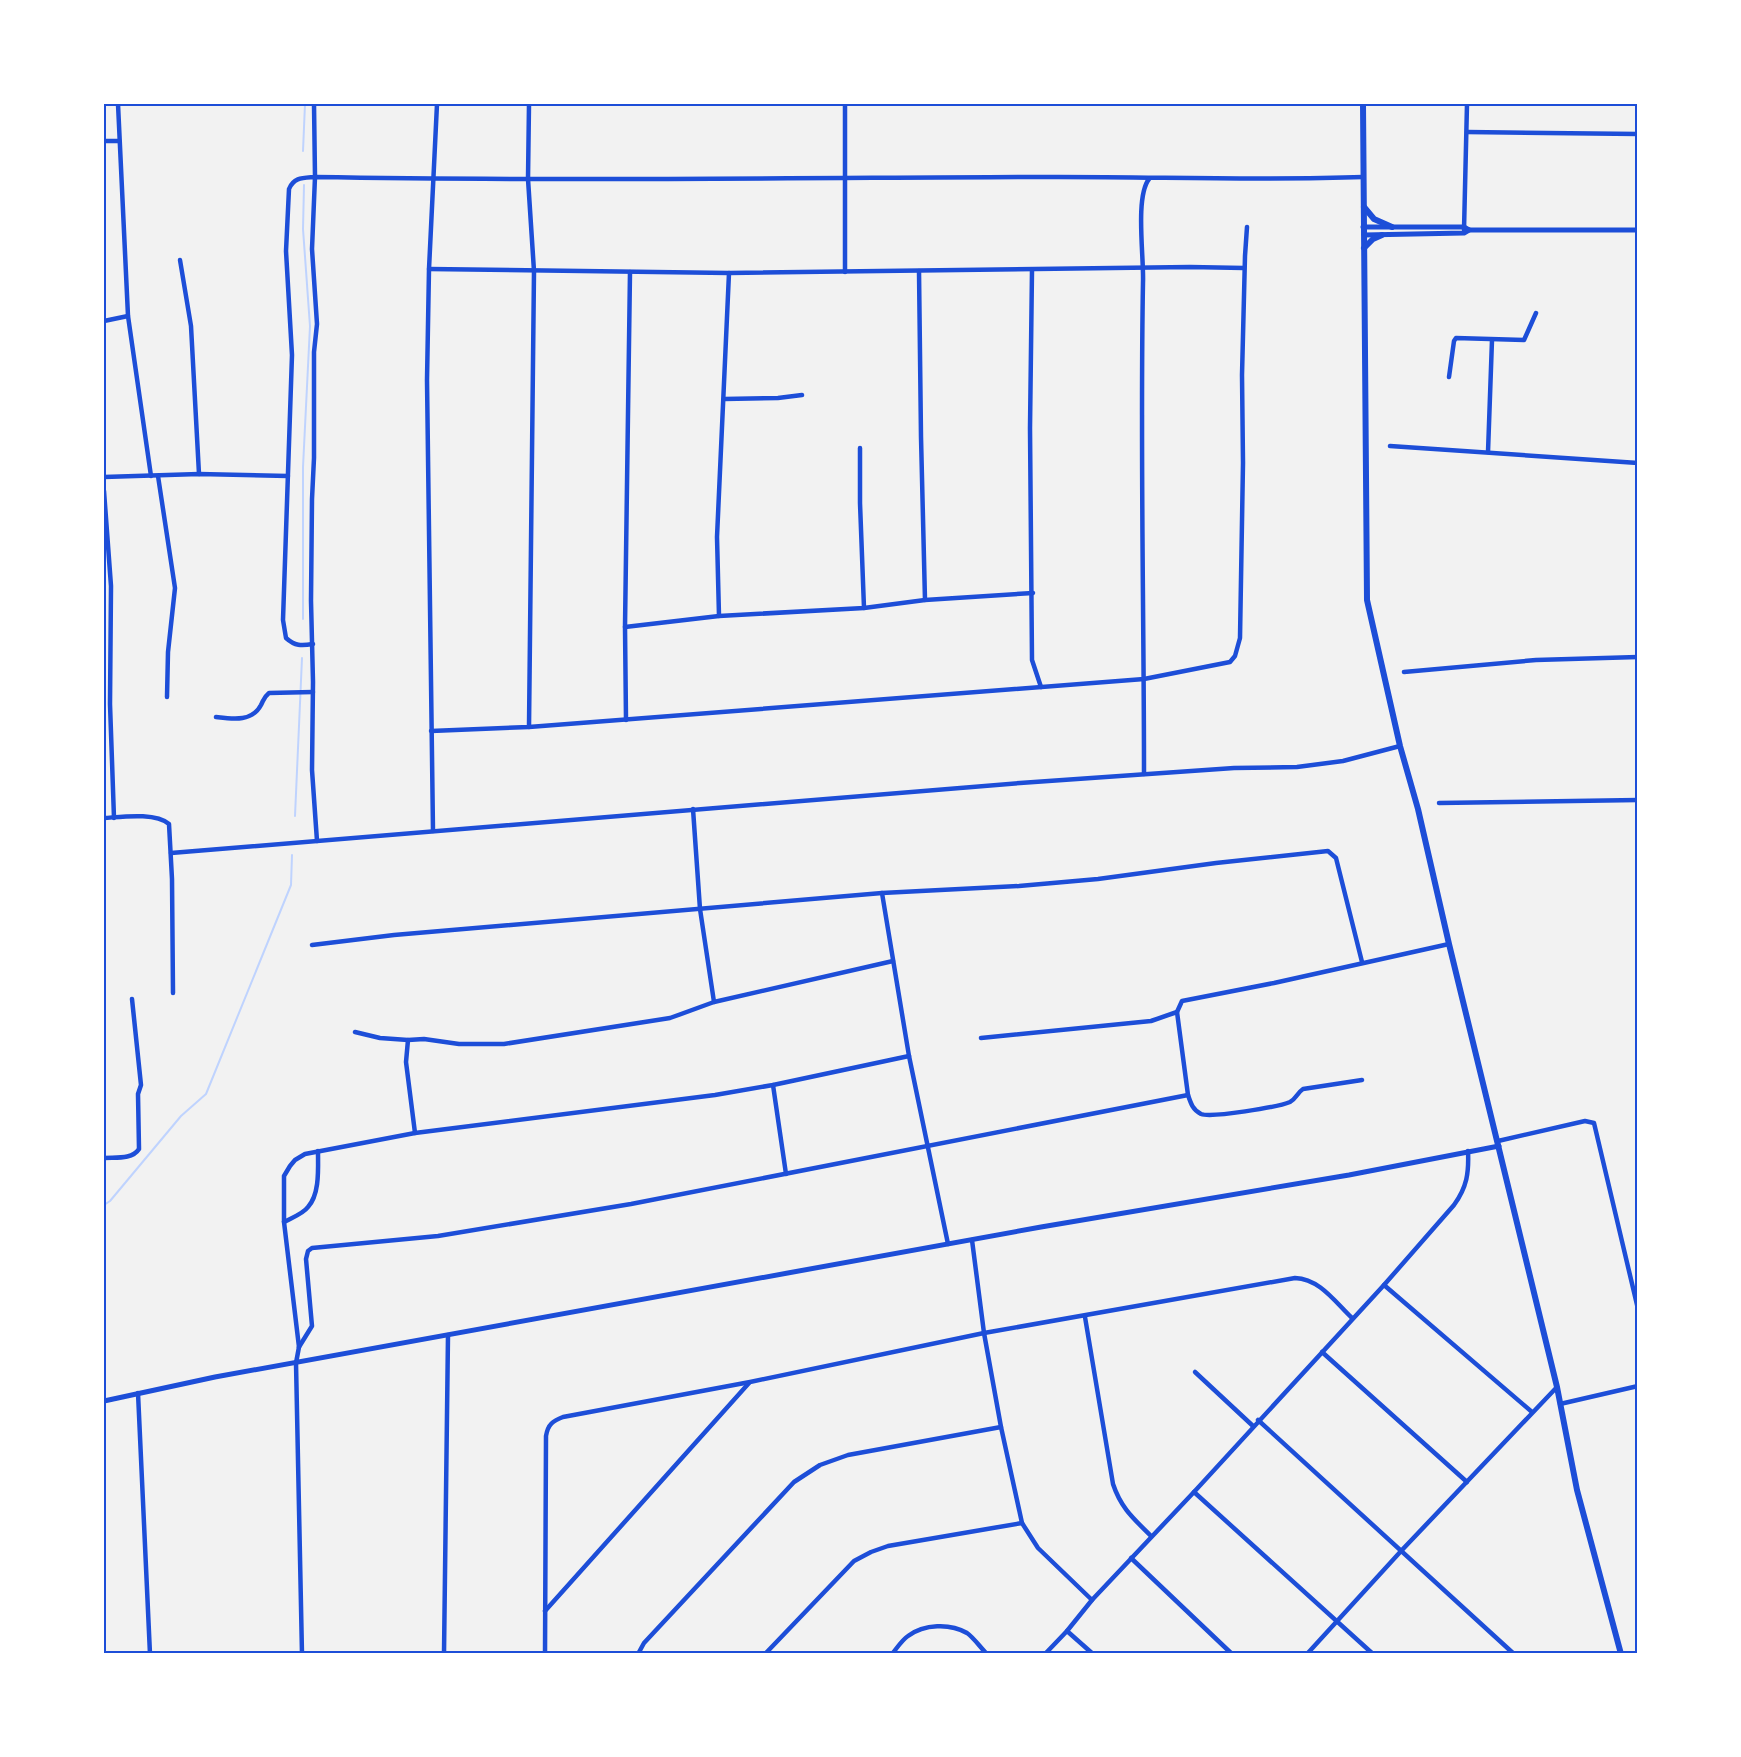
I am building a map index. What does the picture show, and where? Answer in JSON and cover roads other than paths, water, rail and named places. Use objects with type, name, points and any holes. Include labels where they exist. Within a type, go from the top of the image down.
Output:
[{"type":"main road","points":[[1364,104],[1363,206],[1367,441],[1365,585],[1371,622],[1557,1387],[1577,1490],[1621,1653]]},
{"type":"main road","points":[[1363,206],[1374,219],[1392,227]]},
{"type":"main road","points":[[1364,248],[1373,239],[1382,235]]},
{"type":"street","points":[[118,104],[128,316],[151,476]]},
{"type":"street","points":[[314,104],[315,177],[312,249],[317,324],[314,352],[315,458],[312,499],[311,601],[312,770],[317,841]]},
{"type":"street","points":[[433,831],[427,438],[429,269],[437,104]]},
{"type":"street","points":[[529,104],[528,179],[534,271],[529,727]]},
{"type":"street","points":[[845,104],[845,272]]},
{"type":"street","points":[[1466,230],[1467,104]]},
{"type":"street","points":[[1467,132],[1638,134]]},
{"type":"street","points":[[104,141],[119,141]]},
{"type":"street","points":[[313,644],[298,646],[286,638],[284,630],[292,355],[286,274],[286,231],[289,189],[292,182],[315,177],[434,179],[1364,177]]},
{"type":"street","points":[[1144,774],[1142,198],[1144,185],[1149,178]]},
{"type":"street","points":[[431,731],[529,727],[1144,680],[1230,662],[1235,656],[1238,644],[1243,463],[1244,268],[1247,227]]},
{"type":"street","points":[[1364,227],[1466,230],[1638,230]]},
{"type":"street","points":[[1364,235],[1466,230]]},
{"type":"street","points":[[180,260],[191,326],[200,474]]},
{"type":"street","points":[[429,269],[729,273],[1144,267],[1244,268]]},
{"type":"street","points":[[1032,270],[1030,439],[1032,660],[1041,687]]},
{"type":"street","points":[[919,271],[925,600]]},
{"type":"street","points":[[626,720],[625,627],[630,272]]},
{"type":"street","points":[[719,616],[717,537],[729,273]]},
{"type":"street","points":[[1449,377],[1456,338],[1524,340],[1536,313]]},
{"type":"street","points":[[104,321],[128,316]]},
{"type":"street","points":[[1488,452],[1492,340]]},
{"type":"street","points":[[724,399],[778,398],[802,394]]},
{"type":"street","points":[[1390,446],[1638,463]]},
{"type":"street","points":[[860,448],[864,608]]},
{"type":"street","points":[[104,477],[200,474],[288,476]]},
{"type":"street","points":[[158,476],[175,588],[166,697]]},
{"type":"street","points":[[104,491],[111,569],[111,762],[114,818]]},
{"type":"street","points":[[625,627],[719,616],[864,608],[925,600],[1033,593]]},
{"type":"street","points":[[104,637],[110,637]]},
{"type":"street","points":[[1404,672],[1536,660],[1638,657]]},
{"type":"street","points":[[216,717],[236,719],[249,717],[270,693],[313,692]]},
{"type":"street","points":[[171,853],[1144,774],[1315,765],[1343,761],[1400,746]]},
{"type":"street","points":[[1439,802],[1638,800]]},
{"type":"street","points":[[693,809],[700,909],[714,1002]]},
{"type":"street","points":[[104,818],[163,819],[169,824],[172,993]]},
{"type":"street","points":[[312,945],[393,935],[882,893],[1019,886],[1098,879],[1328,851],[1336,858],[1362,962]]},
{"type":"street","points":[[882,893],[909,1056],[948,1244]]},
{"type":"street","points":[[1362,1080],[1303,1089],[1294,1100],[1288,1103],[1214,1116],[1204,1115],[1193,1108],[1188,1095],[1177,1012],[1182,1001],[1449,944]]},
{"type":"street","points":[[355,1032],[380,1038],[424,1039],[459,1044],[504,1044],[670,1018],[714,1002],[893,961]]},
{"type":"street","points":[[104,1158],[130,1156],[139,1149],[138,1094],[141,1085],[132,999]]},
{"type":"street","points":[[981,1038],[1151,1021],[1177,1012]]},
{"type":"street","points":[[408,1040],[406,1062],[415,1133]]},
{"type":"street","points":[[302,1653],[296,1363],[299,1347],[284,1222],[284,1176],[295,1160],[305,1154],[318,1151],[415,1133],[773,1085],[909,1056]]},
{"type":"street","points":[[773,1085],[786,1174]]},
{"type":"street","points":[[299,1347],[312,1326],[306,1259],[308,1251],[312,1248],[427,1238],[631,1204],[929,1148],[1188,1095]]},
{"type":"street","points":[[104,1401],[215,1377],[948,1244],[1349,1175],[1499,1144],[1586,1121],[1594,1123],[1638,1310]]},
{"type":"street","points":[[284,1222],[308,1209],[313,1200],[318,1151]]},
{"type":"street","points":[[1045,1653],[1384,1285],[1462,1194],[1468,1179],[1468,1151]]},
{"type":"street","points":[[972,1240],[984,1334],[1000,1427],[1022,1523],[1038,1548],[1092,1600]]},
{"type":"street","points":[[545,1653],[546,1436],[550,1424],[563,1417],[750,1382],[984,1334],[1295,1278],[1316,1283],[1352,1318]]},
{"type":"street","points":[[1384,1285],[1532,1412]]},
{"type":"street","points":[[1085,1317],[1113,1484],[1119,1502],[1151,1536]]},
{"type":"street","points":[[444,1653],[448,1335]]},
{"type":"street","points":[[1322,1352],[1467,1482]]},
{"type":"street","points":[[1196,1372],[1253,1426]]},
{"type":"street","points":[[545,1611],[750,1382]]},
{"type":"street","points":[[1560,1404],[1638,1386]]},
{"type":"street","points":[[1307,1653],[1557,1387]]},
{"type":"street","points":[[138,1393],[150,1653]]},
{"type":"street","points":[[1258,1420],[1514,1653]]},
{"type":"street","points":[[638,1653],[644,1643],[794,1482],[820,1465],[848,1455],[1000,1427]]},
{"type":"street","points":[[1194,1492],[1373,1653]]},
{"type":"street","points":[[765,1653],[854,1561],[871,1552],[888,1546],[1022,1523]]},
{"type":"street","points":[[1131,1558],[1232,1653]]},
{"type":"street","points":[[892,1653],[908,1636],[923,1629],[940,1626],[955,1628],[968,1634],[987,1653]]},
{"type":"street","points":[[1067,1631],[1094,1653]]},
{"type":"waterway","points":[[303,151],[305,104]]},
{"type":"waterway","points":[[303,619],[303,467],[310,326],[303,229],[304,185]]},
{"type":"waterway","points":[[295,816],[302,658]]},
{"type":"waterway","points":[[104,1205],[110,1201],[181,1116],[206,1094],[291,885],[292,855]]}]
